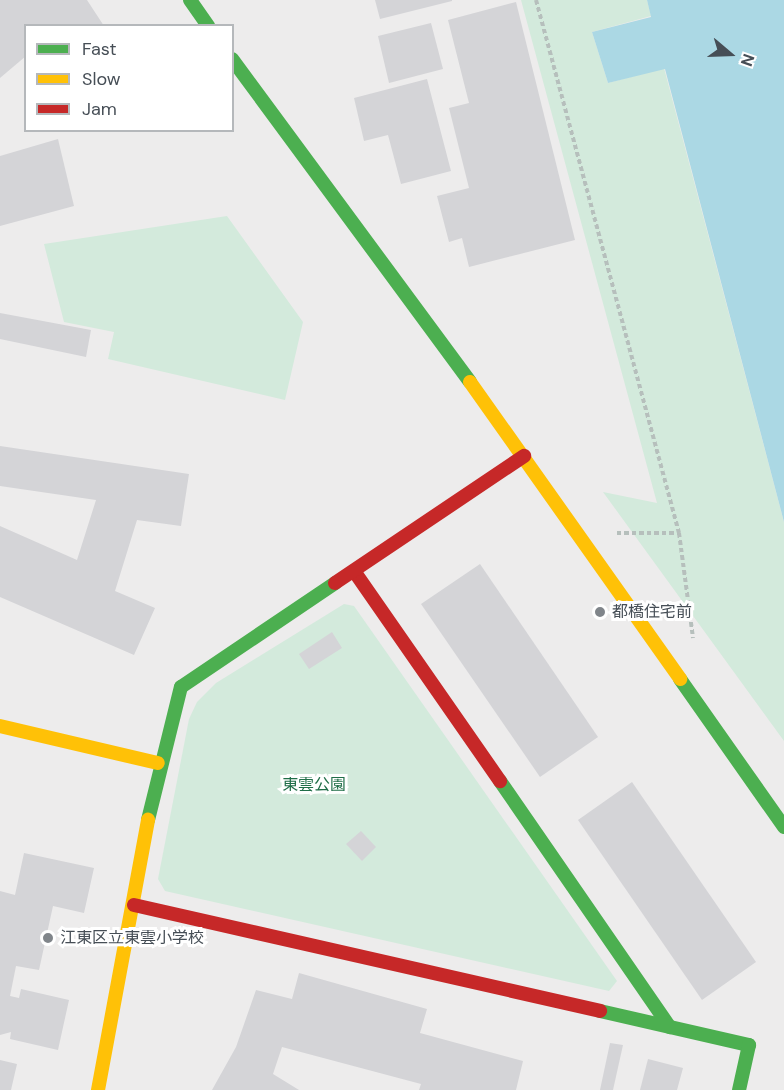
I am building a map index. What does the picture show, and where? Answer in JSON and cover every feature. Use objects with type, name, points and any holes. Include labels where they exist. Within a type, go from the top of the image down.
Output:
[{"type":"street","points":[[190,0],[207,24]]},
{"type":"street","points":[[234,62],[524,456],[784,827]]},
{"type":"street","points":[[98,1090],[134,905],[158,763],[174,699],[190,678],[524,456]]},
{"type":"street","points":[[354,571],[670,1027]]},
{"type":"street","points":[[0,726],[158,763]]},
{"type":"street","points":[[134,905],[749,1045],[739,1090]]},
{"type":"path","points":[[536,0],[679,533],[693,638]]},
{"type":"path","points":[[617,533],[679,533]]},
{"type":"green space","points":[[521,0],[647,0],[651,16],[592,32],[608,83],[664,68],[784,522],[784,741],[603,492],[657,503]]},
{"type":"green space","points":[[227,216],[303,322],[285,400],[108,359],[114,332],[64,322],[44,244]]},
{"type":"green space","name":"東雲公園","points":[[344,604],[354,606],[617,981],[609,991],[165,891],[158,879],[189,719],[197,702],[216,683]]},
{"type":"water","points":[[647,0],[784,0],[784,522],[665,69],[608,83],[592,32],[651,17]]},
{"type":"building","points":[[0,0],[87,0],[103,24],[24,24],[24,58],[0,78]]},
{"type":"building","points":[[375,0],[452,0],[452,1],[380,19]]},
{"type":"building","points":[[516,2],[575,240],[469,267],[462,238],[449,242],[437,196],[469,188],[449,108],[469,103],[448,20]]},
{"type":"building","points":[[431,23],[443,69],[389,83],[378,36]]},
{"type":"building","points":[[427,79],[451,171],[401,184],[388,135],[364,141],[354,98]]},
{"type":"building","points":[[58,139],[74,206],[0,226],[0,156]]},
{"type":"building","points":[[0,313],[91,330],[86,357],[0,339]]},
{"type":"building","points":[[0,446],[189,474],[181,526],[137,520],[115,591],[155,608],[134,655],[0,597],[0,526],[77,560],[96,500],[0,486]]},
{"type":"building","points":[[480,564],[598,737],[540,777],[421,604]]},
{"type":"building","points":[[332,632],[342,648],[309,669],[299,654]]},
{"type":"building","points":[[632,782],[756,962],[702,1000],[578,820]]},
{"type":"building","points":[[361,831],[376,847],[362,861],[346,844]]},
{"type":"building","points":[[24,853],[94,868],[84,913],[53,906],[39,970],[16,966],[10,996],[19,998],[21,989],[69,1000],[58,1050],[10,1039],[11,1032],[0,1035],[0,891],[15,895]]},
{"type":"building","points":[[299,973],[427,1009],[420,1033],[523,1061],[516,1090],[419,1090],[421,1084],[282,1047],[273,1074],[299,1090],[212,1090],[236,1047],[256,990],[292,999]]},
{"type":"building","points":[[610,1043],[623,1045],[613,1090],[600,1090]]},
{"type":"building","points":[[648,1059],[683,1068],[677,1090],[640,1090]]},
{"type":"building","points":[[0,1060],[17,1064],[11,1090],[0,1090]]},
{"type":"traffic: fast","points":[[190,0],[207,24]]},
{"type":"traffic: fast","points":[[234,62],[470,382]]},
{"type":"traffic: fast","points":[[148,820],[181,687],[335,583]]},
{"type":"traffic: fast","points":[[680,679],[784,827]]},
{"type":"traffic: fast","points":[[500,781],[670,1027]]},
{"type":"traffic: fast","points":[[600,1011],[749,1045],[739,1090]]},
{"type":"traffic: slow","points":[[470,382],[680,679]]},
{"type":"traffic: slow","points":[[0,726],[158,763]]},
{"type":"traffic: slow","points":[[98,1090],[148,820]]},
{"type":"traffic: jam","points":[[335,583],[524,456]]},
{"type":"traffic: jam","points":[[354,571],[500,781]]},
{"type":"traffic: jam","points":[[134,905],[600,1011]]},
{"type":"place","name":"都橋住宅前","points":[[600,612]]},
{"type":"place","name":"江東区立東雲小学校","points":[[48,938]]}]
